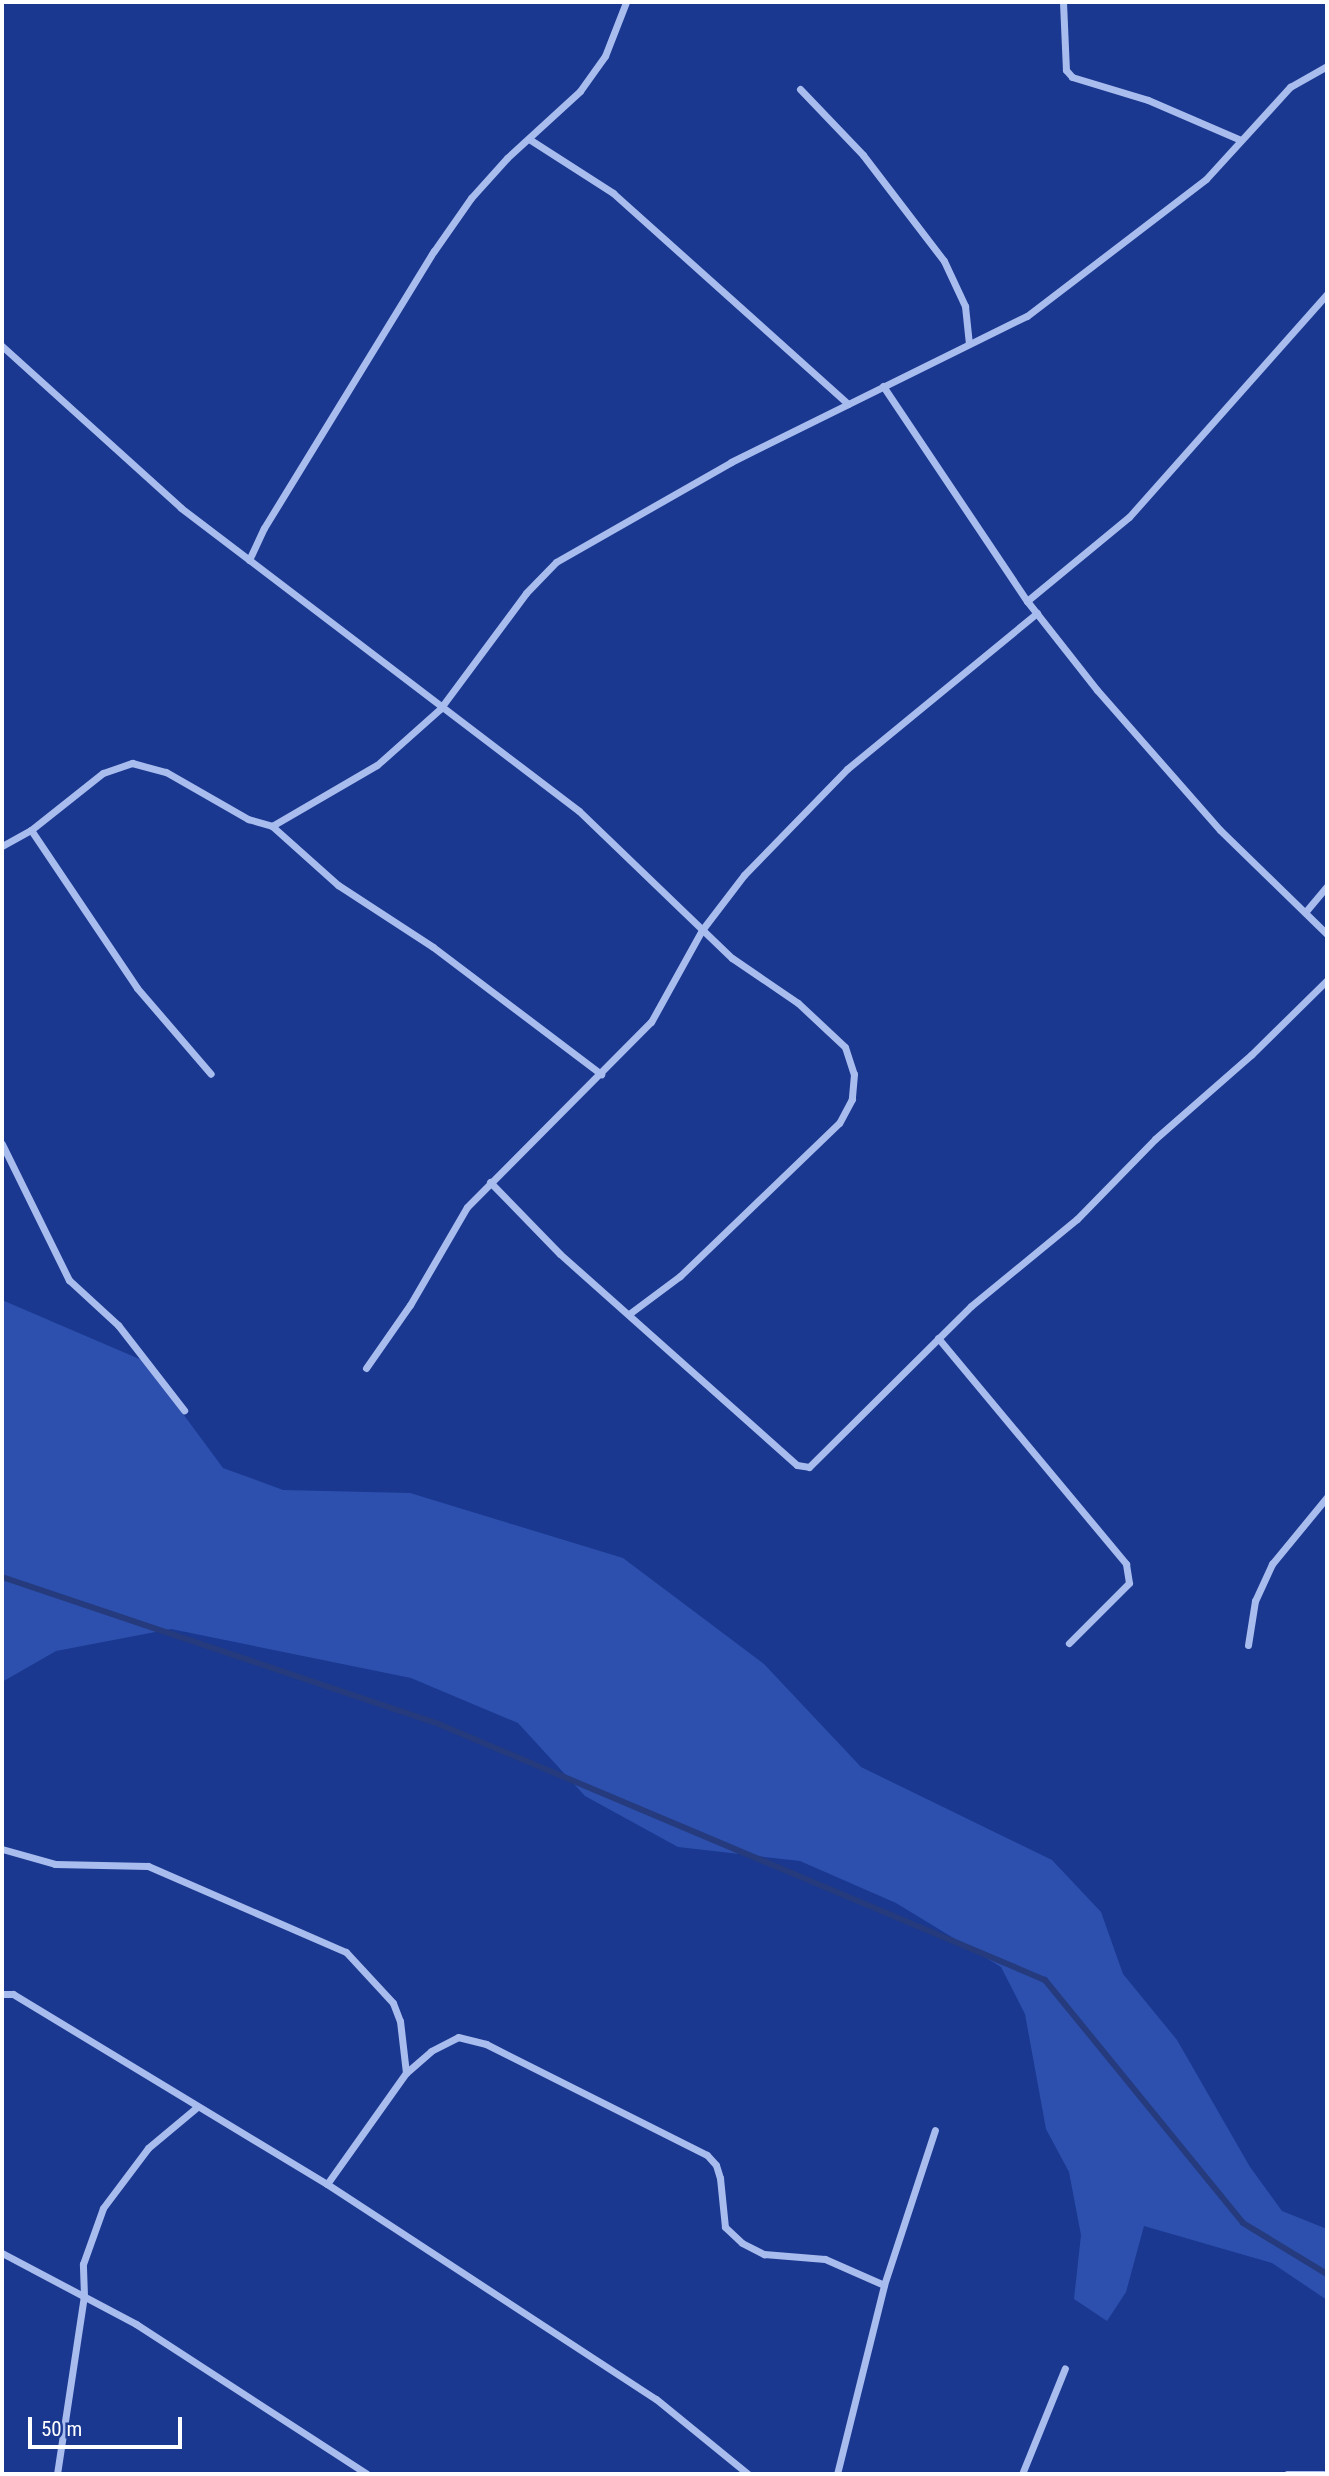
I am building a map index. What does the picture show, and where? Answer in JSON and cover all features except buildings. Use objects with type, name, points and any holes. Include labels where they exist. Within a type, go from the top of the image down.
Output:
[{"type":"street","points":[[249,560],[264,528],[435,251],[471,198],[587,82],[605,56],[626,2]]},
{"type":"street","points":[[1063,2],[1066,69],[1072,76],[1148,100],[1241,140]]},
{"type":"street","points":[[272,826],[377,765],[440,709],[526,593],[556,562],[731,462],[969,342],[1027,316],[1206,179],[1290,87],[1327,66]]},
{"type":"street","points":[[800,89],[863,155],[944,261],[965,306],[969,342]]},
{"type":"street","points":[[529,139],[613,193],[848,404]]},
{"type":"street","points":[[1027,601],[1129,517],[1327,294]]},
{"type":"street","points":[[2,346],[94,433],[249,560],[309,602],[440,709],[579,811],[732,958],[798,1003],[845,1047],[855,1074],[852,1100],[824,1141],[680,1276],[629,1314]]},
{"type":"street","points":[[883,386],[1027,601],[1097,690],[1220,830],[1307,910],[1327,934]]},
{"type":"street","points":[[366,1368],[410,1305],[467,1207],[651,1022],[702,930],[744,875],[847,769],[1037,613]]},
{"type":"street","points":[[2,846],[31,830],[103,774],[132,763],[166,772],[248,819],[272,826],[338,885],[433,947],[601,1074]]},
{"type":"street","points":[[31,830],[137,988],[211,1074]]},
{"type":"street","points":[[1307,910],[1327,886]]},
{"type":"street","points":[[490,1182],[560,1254],[803,1466],[814,1464],[938,1338],[1077,1219],[1155,1139],[1251,1055],[1327,980]]},
{"type":"street","points":[[2,1144],[69,1280],[118,1325],[184,1410]]},
{"type":"street","points":[[938,1338],[1126,1564],[1129,1583],[1069,1643]]},
{"type":"street","points":[[1248,1645],[1255,1601],[1272,1564],[1327,1497]]},
{"type":"street","points":[[2,1849],[55,1864],[148,1866],[346,1952],[393,2003],[400,2021],[406,2073]]},
{"type":"street","points":[[2,1994],[13,1994],[327,2184],[656,2399],[748,2474]]},
{"type":"street","points":[[327,2184],[406,2073],[431,2051],[458,2037],[486,2045],[706,2155],[716,2165],[720,2178],[726,2227],[742,2243],[764,2254],[825,2259],[884,2285]]},
{"type":"street","points":[[57,2474],[84,2296],[83,2264],[103,2208],[148,2148],[197,2107]]},
{"type":"street","points":[[837,2474],[884,2285],[935,2130]]},
{"type":"street","points":[[2,2253],[136,2324],[367,2474]]},
{"type":"street","points":[[1022,2474],[1065,2368]]},
{"type":"street","points":[[1287,2474],[1323,2474]]},
{"type":"shaded area","points":[[2,1300],[144,1361],[223,1468],[283,1490],[410,1493],[623,1558],[764,1664],[861,1767],[1052,1860],[1101,1912],[1123,1974],[1177,2040],[1250,2167],[1282,2211],[1327,2229],[1327,2300],[1272,2263],[1144,2226],[1126,2292],[1107,2321],[1074,2299],[1081,2235],[1069,2172],[1046,2129],[1025,2014],[1001,1967],[896,1903],[800,1861],[678,1847],[585,1796],[518,1723],[411,1678],[171,1629],[56,1651],[2,1682]]},
{"type":"waterway","points":[[2,1577],[441,1725],[1045,1980],[1243,2223],[1327,2274]]}]
